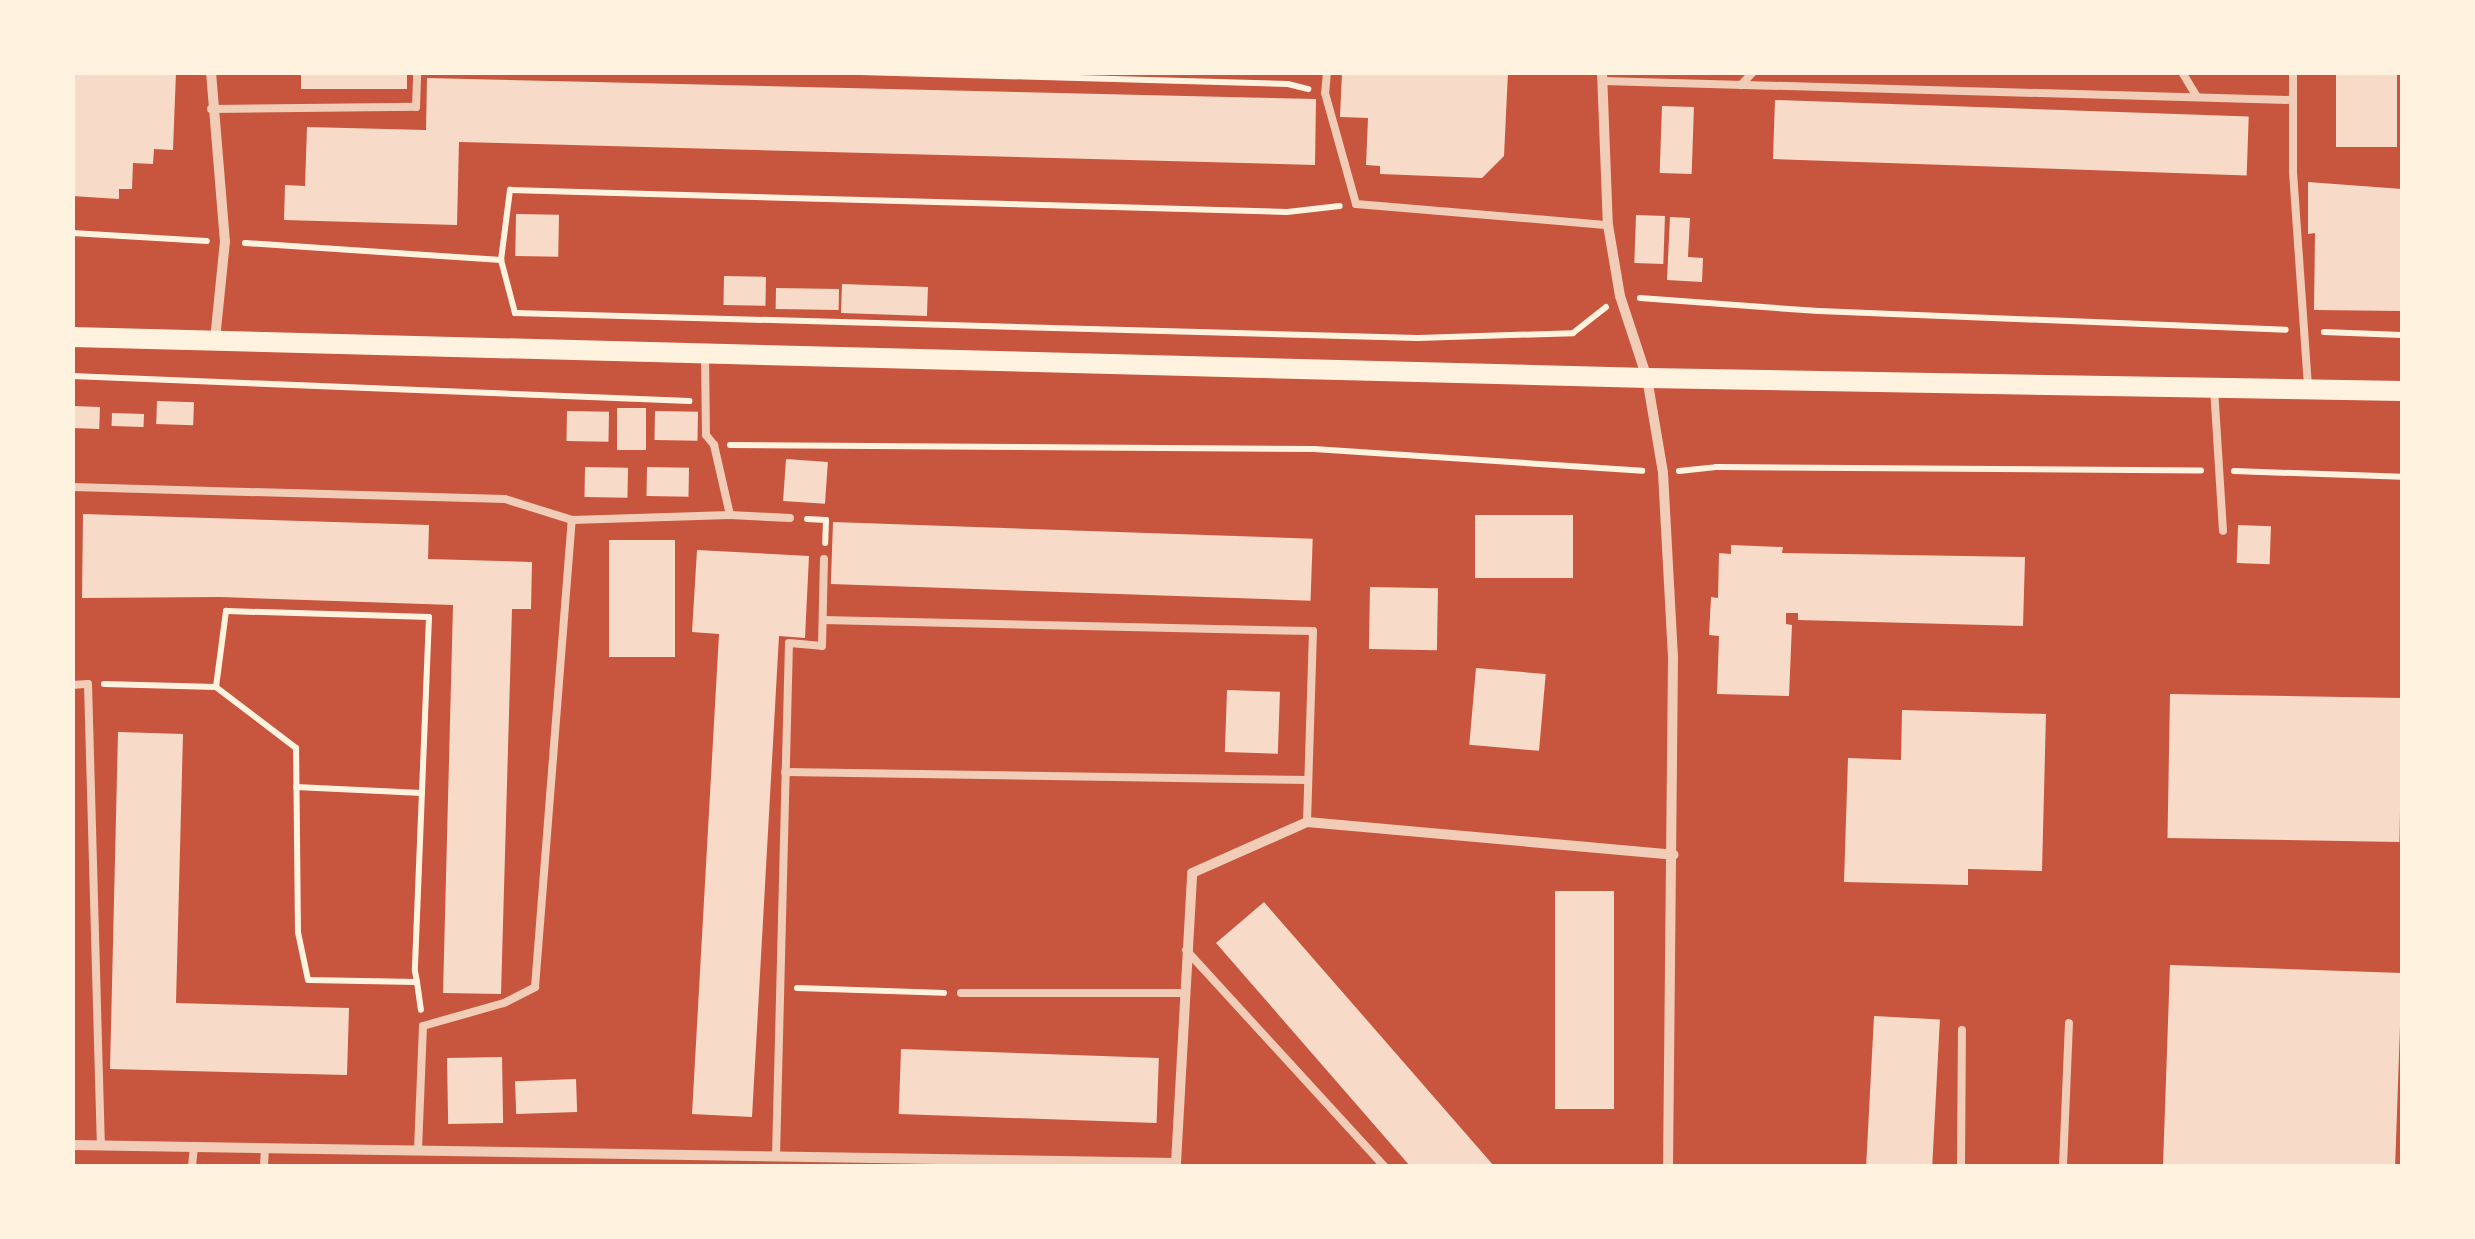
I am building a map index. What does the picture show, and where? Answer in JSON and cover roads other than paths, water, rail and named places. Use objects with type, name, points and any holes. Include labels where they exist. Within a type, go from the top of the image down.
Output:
[{"type":"main road","points":[[72,338],[1647,378],[2402,391]]},
{"type":"street","points":[[211,72],[224,242],[215,341]]},
{"type":"street","points":[[1602,77],[1608,225],[1620,296],[1647,378],[1664,472],[1673,656],[1668,1166]]},
{"type":"street","points":[[72,1144],[1176,1163],[1192,872],[1306,822],[1674,855]]},
{"type":"lane","points":[[211,108],[416,107],[417,72]]},
{"type":"lane","points":[[1327,72],[1325,93],[1356,204],[1608,225]]},
{"type":"lane","points":[[1695,72],[1695,84]]},
{"type":"lane","points":[[1741,85],[1754,72]]},
{"type":"lane","points":[[2182,72],[2197,97]]},
{"type":"lane","points":[[2294,72],[2308,389]]},
{"type":"lane","points":[[1602,77],[1695,84],[2293,100]]},
{"type":"lane","points":[[704,354],[706,435],[714,445],[730,515]]},
{"type":"lane","points":[[2214,388],[2223,531]]},
{"type":"lane","points":[[72,487],[505,500],[572,520],[730,515],[790,518]]},
{"type":"lane","points":[[418,1150],[423,1026],[504,1003],[535,987],[572,520]]},
{"type":"lane","points":[[776,1156],[790,643],[822,646],[824,559]]},
{"type":"lane","points":[[824,620],[1313,631],[1306,822]]},
{"type":"lane","points":[[72,685],[88,684],[101,1145]]},
{"type":"lane","points":[[785,772],[1308,780]]},
{"type":"lane","points":[[1186,950],[1384,1166]]},
{"type":"lane","points":[[960,993],[1183,992]]},
{"type":"lane","points":[[2063,1166],[2069,1023]]},
{"type":"lane","points":[[1960,1166],[1962,1030]]},
{"type":"lane","points":[[192,1166],[194,1146]]},
{"type":"lane","points":[[264,1166],[265,1148]]}]
